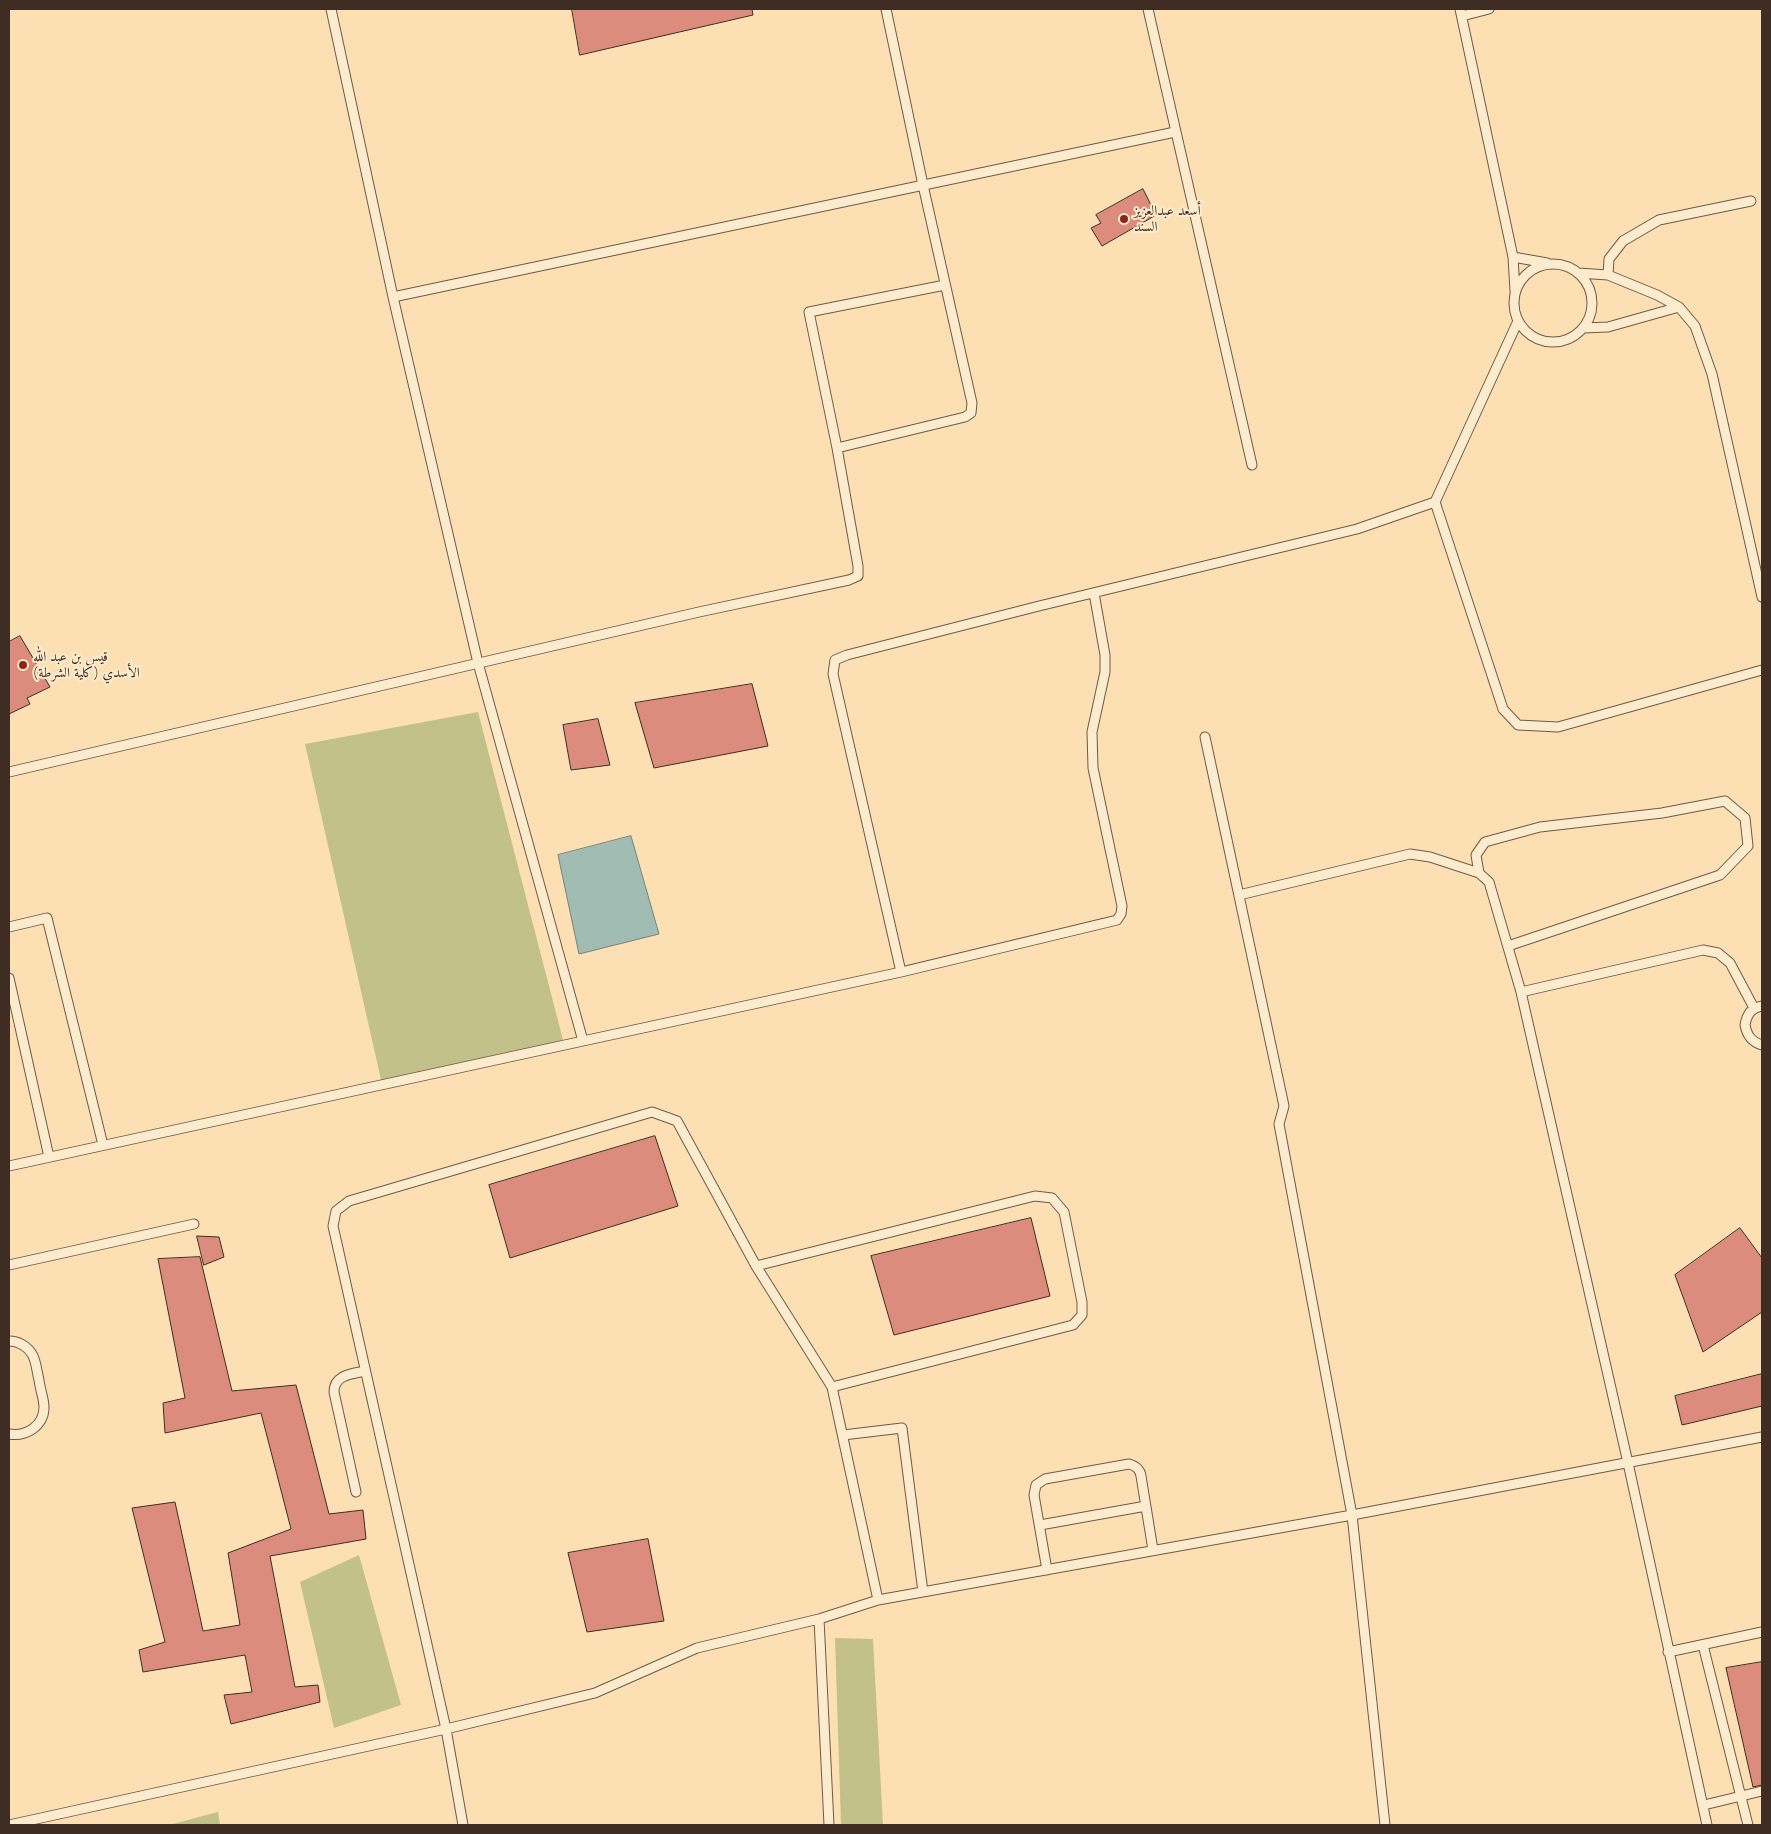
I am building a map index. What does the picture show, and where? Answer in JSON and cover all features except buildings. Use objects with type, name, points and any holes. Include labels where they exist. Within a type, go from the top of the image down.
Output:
[{"type":"lane","points":[[331,9],[393,297],[478,663],[583,1041]]},
{"type":"lane","points":[[837,448],[964,417],[971,412],[972,403],[886,9]]},
{"type":"lane","points":[[1148,9],[1252,465]]},
{"type":"lane","points":[[1489,9],[1461,13],[1513,257],[1514,306],[1518,321],[1527,333],[1541,340],[1556,342],[1571,338],[1583,328],[1590,315],[1592,300],[1588,285],[1578,273],[1565,266],[1513,257]]},
{"type":"lane","points":[[393,297],[1175,132]]},
{"type":"lane","points":[[1608,275],[1609,259],[1623,241],[1659,220],[1752,201]]},
{"type":"lane","points":[[1515,291],[1523,278],[1535,268],[1550,264]]},
{"type":"lane","points":[[1578,273],[1608,275],[1657,295],[1679,307],[1695,326],[1712,374],[1762,597]]},
{"type":"lane","points":[[9,772],[699,612],[849,580],[858,576],[858,566],[837,448],[809,312],[945,285]]},
{"type":"lane","points":[[1583,328],[1608,327],[1679,307]]},
{"type":"lane","points":[[1518,321],[1435,502],[1503,709],[1518,725],[1558,727],[1762,670]]},
{"type":"lane","points":[[901,972],[833,674],[835,660],[847,655],[1094,593],[1357,529],[1435,502]]},
{"type":"lane","points":[[9,1166],[901,972],[1118,920],[1122,906],[1093,768],[1092,732],[1105,672],[1106,655],[1094,593]]},
{"type":"lane","points":[[1205,737],[1284,1106],[1279,1124],[1352,1515],[1385,1825]]},
{"type":"lane","points":[[1479,872],[1476,855],[1485,842],[1540,827],[1662,813],[1725,801],[1745,818],[1748,846],[1720,875],[1508,946]]},
{"type":"lane","points":[[1238,895],[1410,854],[1430,857],[1479,872],[1489,882],[1521,992],[1628,1463],[1707,1825]]},
{"type":"lane","points":[[9,927],[47,918],[102,1145]]},
{"type":"lane","points":[[1521,992],[1703,950],[1718,953],[1730,963],[1758,1007],[1746,1018],[1746,1032],[1755,1042],[1762,1045]]},
{"type":"lane","points":[[9,978],[48,1157]]},
{"type":"lane","points":[[463,1825],[446,1729],[332,1226],[336,1211],[349,1201],[652,1112],[678,1121],[756,1266],[832,1387],[878,1600]]},
{"type":"lane","points":[[756,1266],[1035,1196],[1052,1198],[1064,1212],[1082,1302],[1082,1315],[1072,1325],[832,1387]]},
{"type":"lane","points":[[9,1265],[194,1224]]},
{"type":"lane","points":[[9,1341],[25,1346],[33,1355],[44,1406],[42,1417],[37,1426],[28,1432],[17,1435],[9,1434]]},
{"type":"lane","points":[[356,1492],[334,1386],[337,1380],[342,1377],[365,1371]]},
{"type":"lane","points":[[842,1435],[902,1428],[923,1592]]},
{"type":"lane","points":[[9,1825],[446,1729],[594,1693],[698,1648],[819,1619],[878,1600],[1352,1515],[1762,1437]]},
{"type":"lane","points":[[1047,1570],[1034,1490],[1040,1481],[1045,1479],[1129,1464],[1134,1465],[1140,1471],[1153,1550]]},
{"type":"lane","points":[[1040,1525],[1146,1506]]},
{"type":"lane","points":[[819,1619],[829,1825]]},
{"type":"lane","points":[[1668,1652],[1762,1632]]},
{"type":"lane","points":[[1703,1645],[1748,1825]]},
{"type":"lane","points":[[1704,1805],[1762,1791]]},
{"type":"shaded area","points":[[478,712],[563,1040],[382,1084],[305,744]]},
{"type":"shaded area","points":[[359,1555],[401,1705],[334,1728],[300,1582]]},
{"type":"shaded area","points":[[835,1638],[873,1639],[883,1825],[841,1825]]},
{"type":"shaded area","points":[[218,1812],[220,1825],[169,1825]]},
{"type":"water","points":[[631,836],[659,934],[579,954],[558,855]]},
{"type":"place","name":"أسعد عبدالعزيز السند","points":[[1124,219]]},
{"type":"place","name":"قيس بن عبد الله الأسدي (كلية الشرطة)","points":[[23,665]]}]
